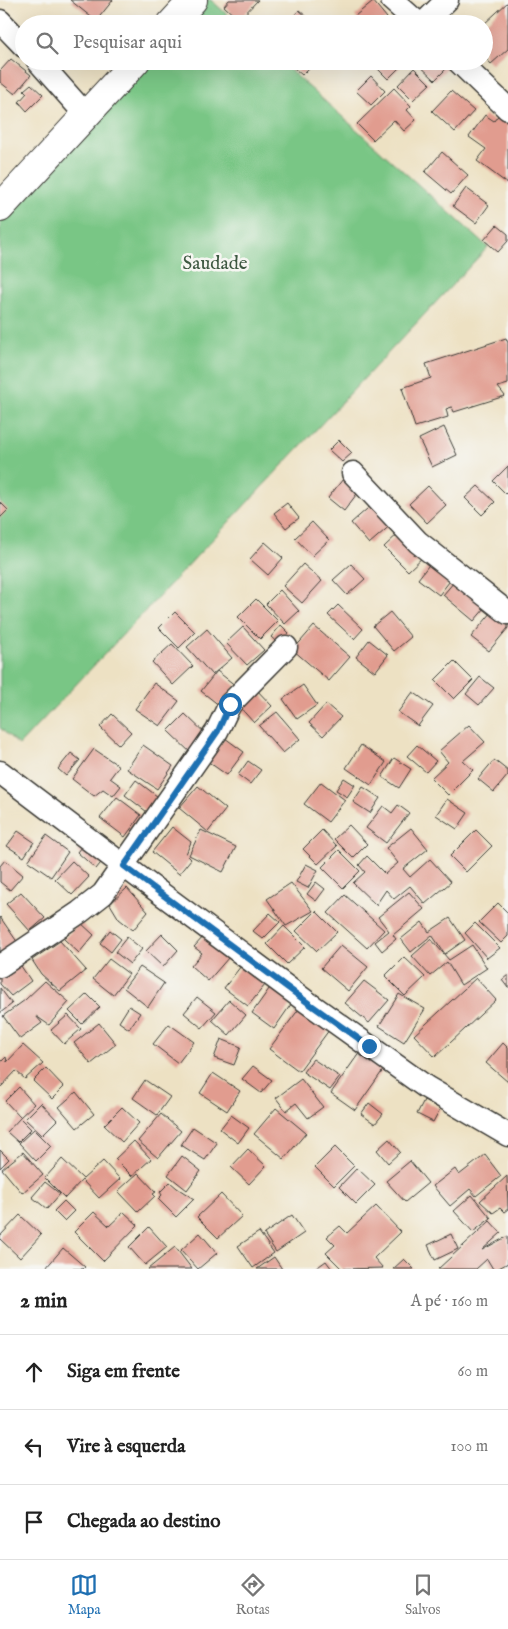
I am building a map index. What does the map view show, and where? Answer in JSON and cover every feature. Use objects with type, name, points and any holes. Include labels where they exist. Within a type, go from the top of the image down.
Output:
[{"type":"street","points":[[179,15],[193,0]]},
{"type":"street","points":[[392,0],[410,15]]},
{"type":"street","points":[[432,15],[447,0]]},
{"type":"street","points":[[0,21],[15,37]]},
{"type":"street","points":[[46,70],[86,115]]},
{"type":"street","points":[[0,208],[128,70]]},
{"type":"street","points":[[467,70],[508,110]]},
{"type":"street","points":[[353,473],[418,542],[508,613]]},
{"type":"street","points":[[0,966],[103,894],[218,731],[230,704],[286,647]]},
{"type":"street","points":[[0,772],[307,1002],[426,1087],[508,1135]]},
{"type":"green space","points":[[200,0],[211,0],[228,15],[187,15]]},
{"type":"green space","name":"Saudade","points":[[137,70],[290,70],[488,247],[19,745],[0,728],[0,221]]},
{"type":"building","points":[[70,0],[113,0],[101,15],[89,15]]},
{"type":"building","points":[[229,0],[258,0],[244,15],[234,15],[224,6]]},
{"type":"building","points":[[373,1],[385,15],[356,15]]},
{"type":"building","points":[[508,2],[508,49],[493,62],[493,16]]},
{"type":"building","points":[[299,10],[305,15],[295,15]]},
{"type":"building","points":[[11,59],[15,62],[15,70],[25,70],[31,75],[15,94],[0,82],[0,71]]},
{"type":"building","points":[[296,70],[307,70],[302,75]]},
{"type":"building","points":[[379,70],[397,70],[388,79]]},
{"type":"building","points":[[412,70],[416,70],[430,84],[413,100],[398,85]]},
{"type":"building","points":[[424,70],[445,70],[435,80]]},
{"type":"building","points":[[371,76],[385,91],[371,105],[356,91]]},
{"type":"building","points":[[31,84],[43,95],[27,111],[19,102],[27,93],[24,90]]},
{"type":"building","points":[[394,88],[411,106],[407,110],[416,120],[404,131],[394,120],[373,140],[357,124]]},
{"type":"building","points":[[451,91],[474,111],[455,132],[432,111]]},
{"type":"building","points":[[500,113],[508,119],[508,184],[477,161],[486,149],[469,137],[485,115],[494,121]]},
{"type":"building","points":[[442,152],[468,175],[451,194],[425,172]]},
{"type":"building","points":[[466,188],[489,205],[476,223],[453,206]]},
{"type":"building","points":[[497,225],[508,234],[508,241],[498,252],[484,240]]},
{"type":"building","points":[[506,338],[508,343],[508,384],[498,387],[505,396],[454,412],[452,407],[446,409],[448,417],[415,427],[402,388],[431,378],[426,364]]},
{"type":"building","points":[[444,427],[457,455],[432,467],[419,439]]},
{"type":"building","points":[[339,440],[352,453],[342,462],[329,450]]},
{"type":"building","points":[[508,466],[508,492],[506,494],[493,481]]},
{"type":"building","points":[[343,479],[359,491],[344,511],[328,498]]},
{"type":"building","points":[[428,486],[446,505],[427,523],[409,504]]},
{"type":"building","points":[[478,486],[495,502],[482,515],[465,498]]},
{"type":"building","points":[[0,502],[8,510],[0,518]]},
{"type":"building","points":[[375,502],[393,523],[369,544],[351,523]]},
{"type":"building","points":[[287,503],[299,518],[286,528],[274,513]]},
{"type":"building","points":[[312,522],[329,540],[312,556],[295,538]]},
{"type":"building","points":[[402,530],[426,554],[408,571],[384,547]]},
{"type":"building","points":[[265,542],[283,558],[268,575],[250,559]]},
{"type":"building","points":[[435,557],[456,573],[439,595],[418,579]]},
{"type":"building","points":[[303,564],[322,581],[302,603],[283,586]]},
{"type":"building","points":[[351,564],[365,579],[347,595],[333,580]]},
{"type":"building","points":[[460,575],[491,601],[474,621],[443,595]]},
{"type":"building","points":[[280,590],[299,611],[285,624],[266,604]]},
{"type":"building","points":[[256,599],[278,621],[260,639],[238,617]]},
{"type":"building","points":[[338,605],[363,629],[354,639],[328,615]]},
{"type":"building","points":[[175,612],[195,632],[179,648],[159,628]]},
{"type":"building","points":[[390,612],[411,637],[394,651],[373,626]]},
{"type":"building","points":[[492,612],[508,625],[508,628],[489,651],[471,637]]},
{"type":"building","points":[[281,625],[289,633],[279,644],[271,637]]},
{"type":"building","points":[[314,626],[350,657],[329,681],[293,650]]},
{"type":"building","points":[[243,627],[264,650],[247,665],[226,643]]},
{"type":"building","points":[[207,629],[232,658],[212,675],[187,647]]},
{"type":"building","points":[[369,640],[388,655],[375,672],[356,657]]},
{"type":"building","points":[[172,644],[193,666],[173,685],[152,662]]},
{"type":"building","points":[[454,661],[473,680],[454,699],[435,680]]},
{"type":"building","points":[[217,671],[236,686],[220,706],[201,691]]},
{"type":"building","points":[[480,677],[494,688],[479,705],[466,694]]},
{"type":"building","points":[[154,683],[179,701],[160,726],[135,709]]},
{"type":"building","points":[[303,685],[317,705],[297,719],[283,699]]},
{"type":"building","points":[[255,688],[272,706],[254,723],[237,704]]},
{"type":"building","points":[[413,692],[433,706],[418,726],[398,712]]},
{"type":"building","points":[[326,704],[341,717],[323,736],[309,723]]},
{"type":"building","points":[[277,712],[300,739],[283,753],[259,726]]},
{"type":"building","points":[[112,714],[131,732],[119,745],[100,727]]},
{"type":"building","points":[[185,714],[210,738],[193,755],[168,731]]},
{"type":"building","points":[[469,725],[485,742],[463,761],[473,770],[448,795],[431,778],[448,762],[439,751]]},
{"type":"building","points":[[225,738],[244,752],[227,775],[207,761]]},
{"type":"building","points":[[143,745],[173,766],[157,789],[127,769]]},
{"type":"building","points":[[361,745],[386,762],[371,785],[346,768]]},
{"type":"building","points":[[417,745],[436,761],[426,772],[407,756]]},
{"type":"building","points":[[94,749],[119,766],[110,778],[121,786],[113,796],[103,789],[94,796],[72,779]]},
{"type":"building","points":[[71,753],[80,760],[66,776],[58,769]]},
{"type":"building","points":[[394,758],[411,769],[399,788],[382,777]]},
{"type":"building","points":[[494,760],[508,771],[508,775],[494,792],[478,779]]},
{"type":"building","points":[[248,761],[261,770],[250,784],[238,775]]},
{"type":"building","points":[[344,778],[355,785],[347,797],[336,790]]},
{"type":"building","points":[[136,780],[162,800],[151,815],[125,795]]},
{"type":"building","points":[[321,782],[345,800],[328,822],[304,804]]},
{"type":"building","points":[[198,786],[226,809],[208,832],[179,808]]},
{"type":"building","points":[[363,787],[380,798],[370,813],[353,802]]},
{"type":"building","points":[[117,797],[141,815],[125,837],[100,818]]},
{"type":"building","points":[[447,799],[468,813],[457,829],[436,815]]},
{"type":"building","points":[[398,805],[409,813],[386,843],[366,828],[383,806],[392,813]]},
{"type":"building","points":[[349,825],[367,844],[353,858],[334,839]]},
{"type":"building","points":[[172,827],[191,842],[186,854],[191,859],[179,874],[152,852]]},
{"type":"building","points":[[411,828],[428,849],[403,869],[410,877],[430,859],[451,882],[425,904],[410,886],[394,899],[386,890],[376,905],[353,883],[365,872],[359,865],[367,856],[385,874],[398,863],[386,848]]},
{"type":"building","points":[[201,830],[236,847],[223,872],[189,855]]},
{"type":"building","points":[[322,830],[337,846],[318,864],[303,849]]},
{"type":"building","points":[[476,830],[492,846],[466,872],[450,856]]},
{"type":"building","points":[[18,831],[34,842],[24,857],[7,846]]},
{"type":"building","points":[[46,836],[68,852],[51,877],[28,861]]},
{"type":"building","points":[[85,842],[104,859],[96,869],[77,852]]},
{"type":"building","points":[[339,850],[360,871],[343,888],[322,867]]},
{"type":"building","points":[[5,860],[23,875],[10,890],[0,882],[0,866]]},
{"type":"building","points":[[72,861],[89,877],[72,895],[55,879]]},
{"type":"building","points":[[306,864],[318,870],[308,888],[296,882]]},
{"type":"building","points":[[316,882],[325,889],[316,901],[307,894]]},
{"type":"building","points":[[291,883],[313,911],[286,926],[267,899]]},
{"type":"building","points":[[127,888],[148,912],[133,930],[119,919],[110,904]]},
{"type":"building","points":[[21,892],[45,918],[30,931],[6,904]]},
{"type":"building","points":[[409,892],[424,909],[393,935],[396,939],[382,951],[375,942],[389,931],[378,917]]},
{"type":"building","points":[[345,895],[384,930],[367,948],[328,913]]},
{"type":"building","points":[[498,903],[508,913],[508,936],[501,943],[479,922]]},
{"type":"building","points":[[316,911],[337,932],[317,951],[296,931]]},
{"type":"building","points":[[270,913],[280,922],[263,939],[253,931]]},
{"type":"building","points":[[0,917],[18,943],[0,955]]},
{"type":"building","points":[[450,918],[465,940],[445,954],[432,935],[411,952],[401,939],[422,922],[429,932]]},
{"type":"building","points":[[80,922],[94,935],[79,953],[64,939]]},
{"type":"building","points":[[475,923],[500,948],[487,958],[465,933]]},
{"type":"building","points":[[284,926],[305,947],[287,964],[267,944]]},
{"type":"building","points":[[110,930],[121,939],[111,952],[100,943]]},
{"type":"building","points":[[162,934],[178,950],[163,967],[146,951]]},
{"type":"building","points":[[204,936],[229,957],[208,981],[191,966],[202,953],[194,947]]},
{"type":"building","points":[[127,937],[142,949],[130,964],[115,952]]},
{"type":"building","points":[[431,939],[449,960],[472,945],[487,968],[461,985],[447,962],[430,976],[412,956]]},
{"type":"building","points":[[60,941],[86,970],[60,991],[41,974],[32,960]]},
{"type":"building","points":[[341,945],[368,967],[348,991],[321,968]]},
{"type":"building","points":[[404,957],[425,977],[405,996],[385,976]]},
{"type":"building","points":[[109,959],[129,974],[113,995],[93,979]]},
{"type":"building","points":[[19,963],[31,981],[11,996],[0,984],[0,976]]},
{"type":"building","points":[[241,966],[265,985],[248,1006],[224,988]]},
{"type":"building","points":[[140,967],[164,983],[148,1007],[124,988]]},
{"type":"building","points":[[508,975],[508,988],[502,980]]},
{"type":"building","points":[[476,978],[496,1000],[435,1057],[414,1035]]},
{"type":"building","points":[[45,981],[69,1002],[49,1025],[36,1016],[42,1023],[20,1039],[3,1016],[25,1000]]},
{"type":"building","points":[[364,981],[389,1000],[369,1023],[345,1003]]},
{"type":"building","points":[[274,982],[296,997],[274,1029],[252,1013]]},
{"type":"building","points":[[0,988],[12,1004],[0,1013]]},
{"type":"building","points":[[87,994],[100,1007],[82,1024],[69,1011]]},
{"type":"building","points":[[399,994],[425,1009],[404,1042],[379,1026]]},
{"type":"building","points":[[197,997],[216,1012],[202,1028],[184,1013]]},
{"type":"building","points":[[229,1000],[246,1015],[229,1035],[212,1020]]},
{"type":"building","points":[[302,1005],[332,1026],[299,1071],[269,1049]]},
{"type":"building","points":[[129,1006],[140,1013],[129,1029],[119,1022]]},
{"type":"building","points":[[68,1015],[81,1029],[64,1044],[51,1030]]},
{"type":"building","points":[[99,1023],[116,1044],[91,1064],[74,1043]]},
{"type":"building","points":[[169,1024],[194,1042],[178,1063],[153,1044]]},
{"type":"building","points":[[221,1039],[241,1047],[234,1065],[214,1058]]},
{"type":"building","points":[[503,1043],[508,1048],[508,1082],[486,1063]]},
{"type":"building","points":[[23,1045],[43,1063],[25,1079],[16,1071],[1,1087],[0,1063],[6,1057],[7,1062]]},
{"type":"building","points":[[362,1049],[386,1066],[355,1110],[331,1093]]},
{"type":"building","points":[[313,1059],[340,1077],[330,1090],[303,1072]]},
{"type":"building","points":[[253,1066],[272,1080],[261,1093],[242,1079]]},
{"type":"building","points":[[46,1068],[64,1087],[52,1099],[33,1081]]},
{"type":"building","points":[[213,1073],[240,1091],[227,1111],[200,1093]]},
{"type":"building","points":[[301,1079],[323,1107],[308,1118],[296,1103],[286,1111],[276,1098]]},
{"type":"building","points":[[145,1080],[170,1097],[157,1115],[133,1098]]},
{"type":"building","points":[[19,1087],[34,1104],[20,1117],[5,1101]]},
{"type":"building","points":[[76,1092],[94,1114],[77,1128],[59,1107]]},
{"type":"building","points":[[424,1100],[440,1109],[433,1122],[417,1114]]},
{"type":"building","points":[[41,1103],[57,1120],[42,1135],[25,1119]]},
{"type":"building","points":[[369,1103],[383,1114],[375,1124],[361,1114]]},
{"type":"building","points":[[122,1107],[139,1123],[122,1142],[104,1125]]},
{"type":"building","points":[[276,1108],[306,1133],[284,1159],[254,1134]]},
{"type":"building","points":[[161,1114],[181,1131],[158,1158],[138,1141]]},
{"type":"building","points":[[231,1115],[249,1128],[238,1143],[220,1129]]},
{"type":"building","points":[[20,1118],[31,1129],[18,1142],[7,1132]]},
{"type":"building","points":[[193,1127],[217,1143],[205,1160],[181,1145]]},
{"type":"building","points":[[34,1129],[51,1146],[36,1161],[19,1143]]},
{"type":"building","points":[[389,1139],[400,1152],[388,1163],[377,1150]]},
{"type":"building","points":[[134,1141],[151,1159],[132,1176],[115,1159]]},
{"type":"building","points":[[335,1147],[354,1166],[334,1186],[315,1167]]},
{"type":"building","points":[[248,1149],[266,1166],[249,1184],[231,1167]]},
{"type":"building","points":[[0,1150],[9,1159],[0,1168]]},
{"type":"building","points":[[23,1152],[43,1175],[22,1193],[2,1169]]},
{"type":"building","points":[[485,1155],[501,1176],[476,1196],[470,1189],[450,1206],[433,1186],[455,1169],[459,1175]]},
{"type":"building","points":[[182,1156],[201,1171],[187,1190],[168,1175]]},
{"type":"building","points":[[62,1159],[83,1179],[103,1161],[120,1179],[99,1198],[82,1180],[65,1198],[45,1178]]},
{"type":"building","points":[[410,1161],[428,1183],[405,1202],[386,1181]]},
{"type":"building","points":[[357,1168],[375,1185],[356,1204],[339,1187]]},
{"type":"building","points":[[138,1173],[156,1192],[153,1194],[155,1196],[138,1212],[118,1191]]},
{"type":"building","points":[[507,1176],[508,1209],[504,1212],[500,1208],[493,1213],[480,1201]]},
{"type":"building","points":[[45,1182],[60,1194],[47,1209],[32,1197]]},
{"type":"building","points":[[170,1182],[194,1199],[176,1217],[158,1199],[162,1195],[160,1192]]},
{"type":"building","points":[[221,1194],[242,1216],[218,1238],[197,1217]]},
{"type":"building","points":[[472,1195],[491,1218],[473,1232],[454,1211]]},
{"type":"building","points":[[64,1201],[74,1211],[64,1221],[54,1211]]},
{"type":"building","points":[[376,1206],[401,1232],[374,1258],[383,1268],[342,1269],[326,1253],[335,1245],[327,1237],[340,1226],[347,1233]]},
{"type":"building","points":[[94,1212],[109,1226],[124,1212],[138,1225],[103,1261],[74,1232]]},
{"type":"building","points":[[20,1215],[41,1235],[20,1258],[0,1239],[0,1236]]},
{"type":"building","points":[[292,1215],[304,1233],[276,1252],[264,1234]]},
{"type":"building","points":[[490,1221],[501,1233],[482,1250],[508,1236],[508,1263],[493,1269],[487,1259],[476,1269],[438,1269]]},
{"type":"building","points":[[149,1227],[167,1247],[145,1265],[129,1247]]},
{"type":"building","points":[[259,1232],[274,1253],[253,1268],[238,1246]]},
{"type":"building","points":[[200,1233],[217,1253],[198,1269],[181,1250]]},
{"type":"building","points":[[451,1234],[458,1249],[435,1260],[428,1245]]},
{"type":"building","points":[[175,1247],[192,1269],[148,1269]]},
{"type":"building","points":[[63,1248],[85,1267],[83,1269],[45,1269]]},
{"type":"building","points":[[274,1257],[282,1269],[257,1269]]},
{"type":"building","points":[[404,1259],[414,1269],[393,1269]]},
{"type":"building","points":[[326,1261],[332,1269],[315,1269]]},
{"type":"route","points":[[230,704],[218,731],[193,764],[124,866],[369,1046]]}]
